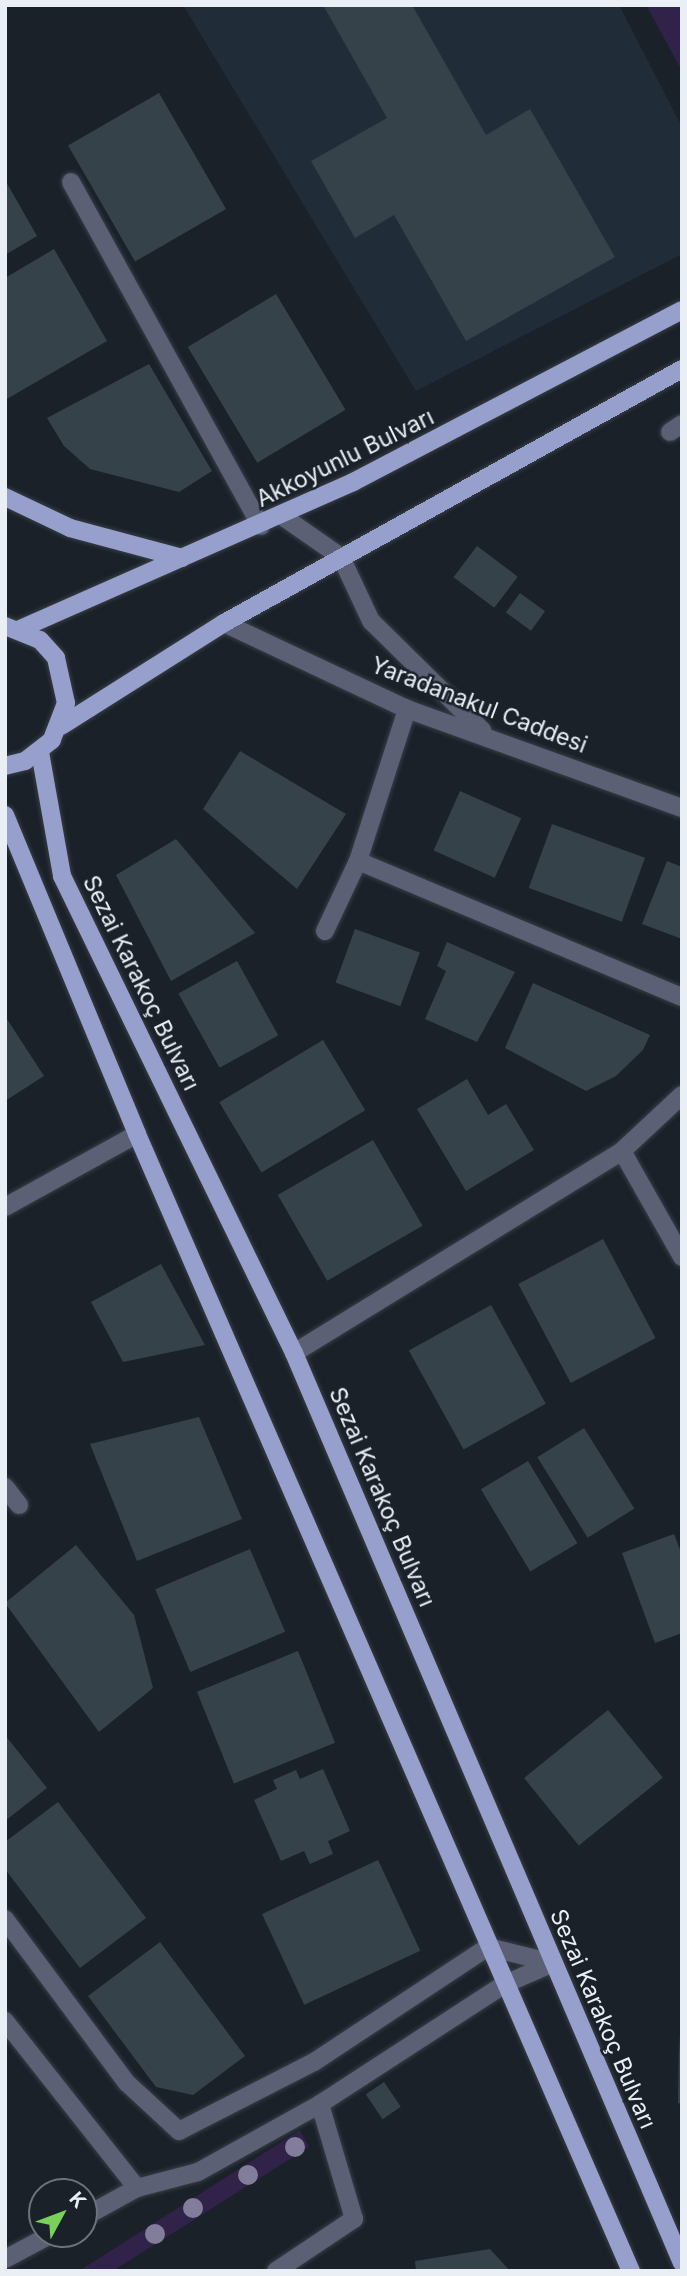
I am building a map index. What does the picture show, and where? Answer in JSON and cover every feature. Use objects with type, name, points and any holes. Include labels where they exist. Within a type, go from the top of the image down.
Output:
[{"type":"main road","name":"Akkoyunlu Bulvarı","points":[[13,627],[261,526],[682,310]]},
{"type":"main road","points":[[5,766],[40,752],[61,726],[224,623],[682,369]]},
{"type":"main road","points":[[5,497],[71,528],[182,558]]},
{"type":"main road","points":[[13,627],[56,658],[66,703],[61,726]]},
{"type":"main road","name":"Sezai Karakoç Bulvarı","points":[[40,752],[62,876],[294,1353],[682,2263]]},
{"type":"main road","points":[[5,815],[137,1134],[631,2271]]},
{"type":"street","points":[[71,182],[261,526]]},
{"type":"street","points":[[282,516],[341,557],[371,621],[424,680],[490,736]]},
{"type":"street","name":"Yaradanakul Caddesi","points":[[224,623],[407,709],[490,736],[682,808]]},
{"type":"street","points":[[325,931],[358,861],[407,709]]},
{"type":"street","points":[[358,861],[682,997]]},
{"type":"street","points":[[294,1353],[622,1151],[682,1095]]},
{"type":"street","points":[[5,1207],[137,1134]]},
{"type":"street","points":[[622,1151],[682,1257]]},
{"type":"street","points":[[5,1487],[19,1505]]},
{"type":"street","points":[[5,1919],[127,2083],[179,2131],[314,2062],[488,1947],[552,1963]]},
{"type":"street","points":[[98,2209],[137,2188],[198,2172],[320,2104],[505,1984],[552,1963]]},
{"type":"street","points":[[5,2021],[137,2188]]},
{"type":"street","points":[[276,2271],[354,2220],[320,2104]]},
{"type":"street","points":[[5,2259],[28,2247]]},
{"type":"shaded area","points":[[183,5],[619,5],[682,127],[682,254],[416,391]]},
{"type":"shaded area","points":[[646,5],[682,5],[682,71]]},
{"type":"shaded area","points":[[300,2130],[309,2147],[113,2271],[79,2271]]},
{"type":"building","points":[[323,5],[412,5],[486,135],[530,109],[615,257],[466,341],[394,215],[355,238],[311,161],[387,118]]},
{"type":"building","points":[[159,93],[226,209],[135,262],[68,146]]},
{"type":"building","points":[[5,180],[37,236],[5,255]]},
{"type":"building","points":[[54,249],[107,341],[5,400],[5,278]]},
{"type":"building","points":[[276,294],[346,410],[257,463],[188,347]]},
{"type":"building","points":[[149,364],[212,471],[179,492],[90,469],[64,446],[47,418]]},
{"type":"building","points":[[477,546],[518,577],[494,608],[454,577]]},
{"type":"building","points":[[520,593],[545,611],[531,631],[506,612]]},
{"type":"building","points":[[240,751],[346,814],[297,889],[203,809]]},
{"type":"building","points":[[460,791],[521,818],[495,878],[434,850]]},
{"type":"building","points":[[552,824],[645,858],[622,922],[529,888]]},
{"type":"building","points":[[176,839],[255,933],[171,981],[116,875]]},
{"type":"building","points":[[667,861],[682,867],[682,939],[642,924]]},
{"type":"building","points":[[355,929],[420,953],[400,1006],[336,983]]},
{"type":"building","points":[[447,942],[515,972],[477,1042],[425,1019],[446,971],[437,966]]},
{"type":"building","points":[[237,961],[278,1035],[220,1068],[178,993]]},
{"type":"building","points":[[533,983],[650,1035],[643,1050],[616,1076],[586,1091],[505,1048]]},
{"type":"building","points":[[5,1016],[44,1076],[5,1101]]},
{"type":"building","points":[[323,1040],[365,1110],[262,1173],[219,1102]]},
{"type":"building","points":[[467,1079],[488,1115],[506,1104],[534,1150],[466,1191],[417,1109]]},
{"type":"building","points":[[373,1140],[422,1226],[327,1281],[278,1195]]},
{"type":"building","points":[[603,1239],[656,1338],[571,1383],[518,1284]]},
{"type":"building","points":[[161,1264],[205,1345],[123,1362],[91,1302]]},
{"type":"building","points":[[491,1305],[546,1404],[464,1449],[409,1351]]},
{"type":"building","points":[[199,1417],[242,1519],[137,1561],[90,1444]]},
{"type":"building","points":[[584,1428],[634,1509],[588,1538],[537,1457]]},
{"type":"building","points":[[528,1461],[577,1543],[530,1572],[481,1489]]},
{"type":"building","points":[[674,1534],[682,1555],[682,1633],[655,1643],[622,1553]]},
{"type":"building","points":[[76,1545],[134,1615],[153,1688],[99,1732],[5,1603]]},
{"type":"building","points":[[250,1549],[285,1632],[190,1672],[155,1589]]},
{"type":"building","points":[[298,1651],[335,1743],[234,1784],[197,1692]]},
{"type":"building","points":[[608,1710],[663,1778],[579,1846],[524,1778]]},
{"type":"building","points":[[5,1735],[47,1788],[5,1821]]},
{"type":"building","points":[[323,1769],[350,1831],[328,1841],[333,1854],[310,1864],[304,1851],[281,1861],[254,1800],[277,1789],[273,1780],[296,1770],[300,1779]]},
{"type":"building","points":[[58,1802],[146,1918],[80,1968],[5,1869],[5,1842]]},
{"type":"building","points":[[378,1860],[420,1951],[304,2005],[262,1914]]},
{"type":"building","points":[[160,1942],[245,2056],[193,2095],[156,2087],[88,1996]]},
{"type":"building","points":[[679,2033],[682,2102],[678,2104]]},
{"type":"building","points":[[384,2082],[401,2107],[383,2119],[366,2094]]},
{"type":"building","points":[[490,2249],[510,2271],[416,2271],[415,2261]]}]
